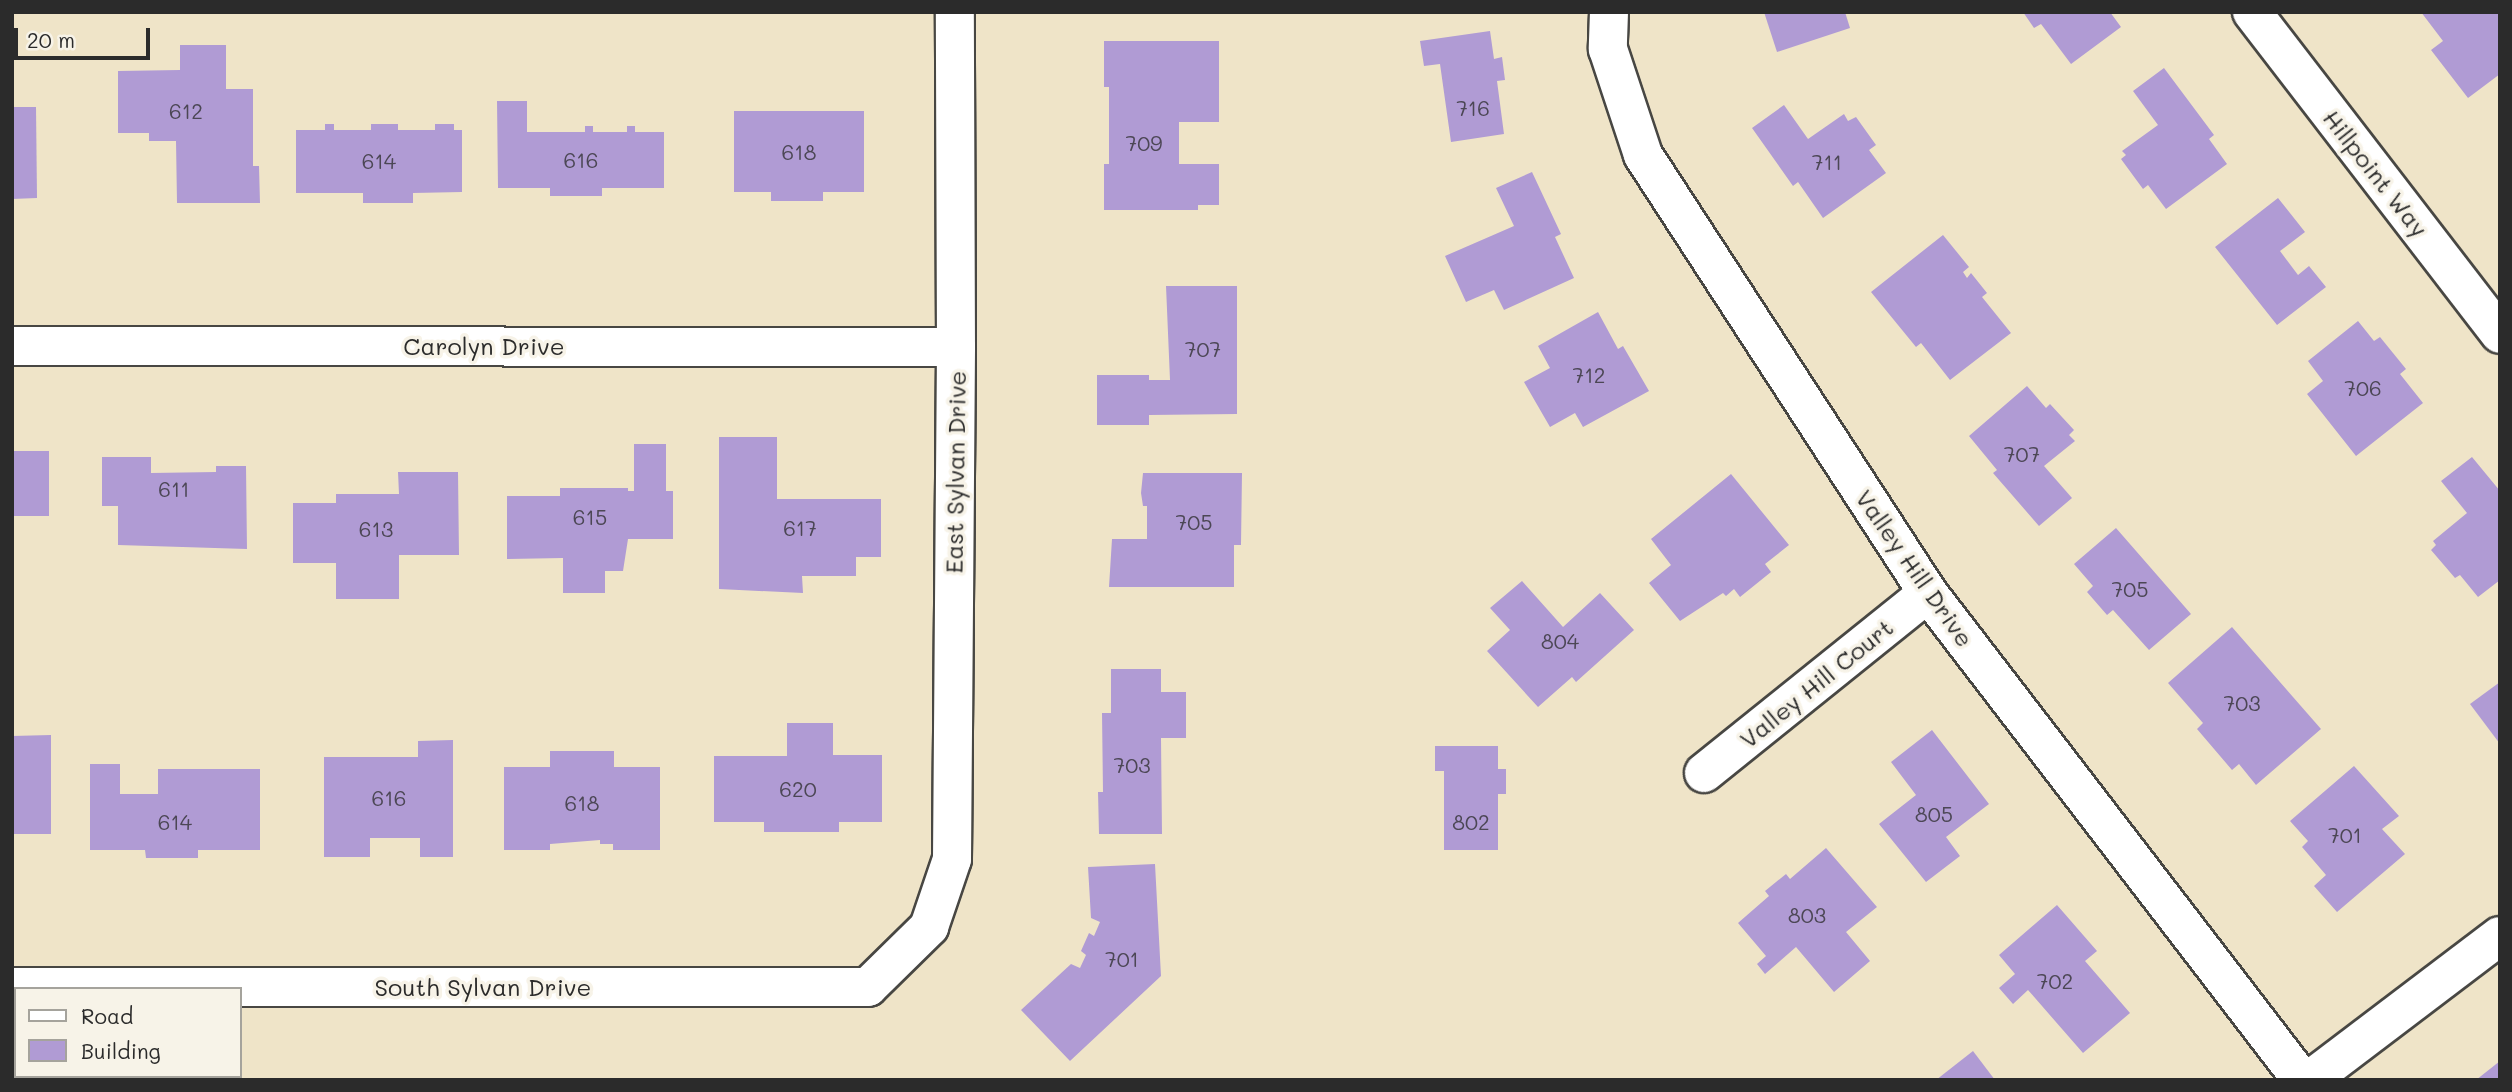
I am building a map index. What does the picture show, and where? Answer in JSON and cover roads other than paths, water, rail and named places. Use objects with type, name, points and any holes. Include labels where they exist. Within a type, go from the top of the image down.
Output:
[{"type":"street","name":"East Sylvan Drive","points":[[929,927],[951,859],[956,347],[955,12]]},
{"type":"street","name":"Valley Hill Drive","points":[[1609,12],[1608,49],[1643,155],[1928,593],[2302,1080]]},
{"type":"street","name":"Hillpoint Way","points":[[2252,12],[2500,334]]},
{"type":"street","name":"Carolyn Drive","points":[[12,346],[956,347]]},
{"type":"street","name":"Valley Hill Court","points":[[1704,773],[1928,593]]},
{"type":"street","name":"South Sylvan Drive","points":[[12,987],[868,987],[929,927]]},
{"type":"street","points":[[2311,1080],[2500,936]]}]
